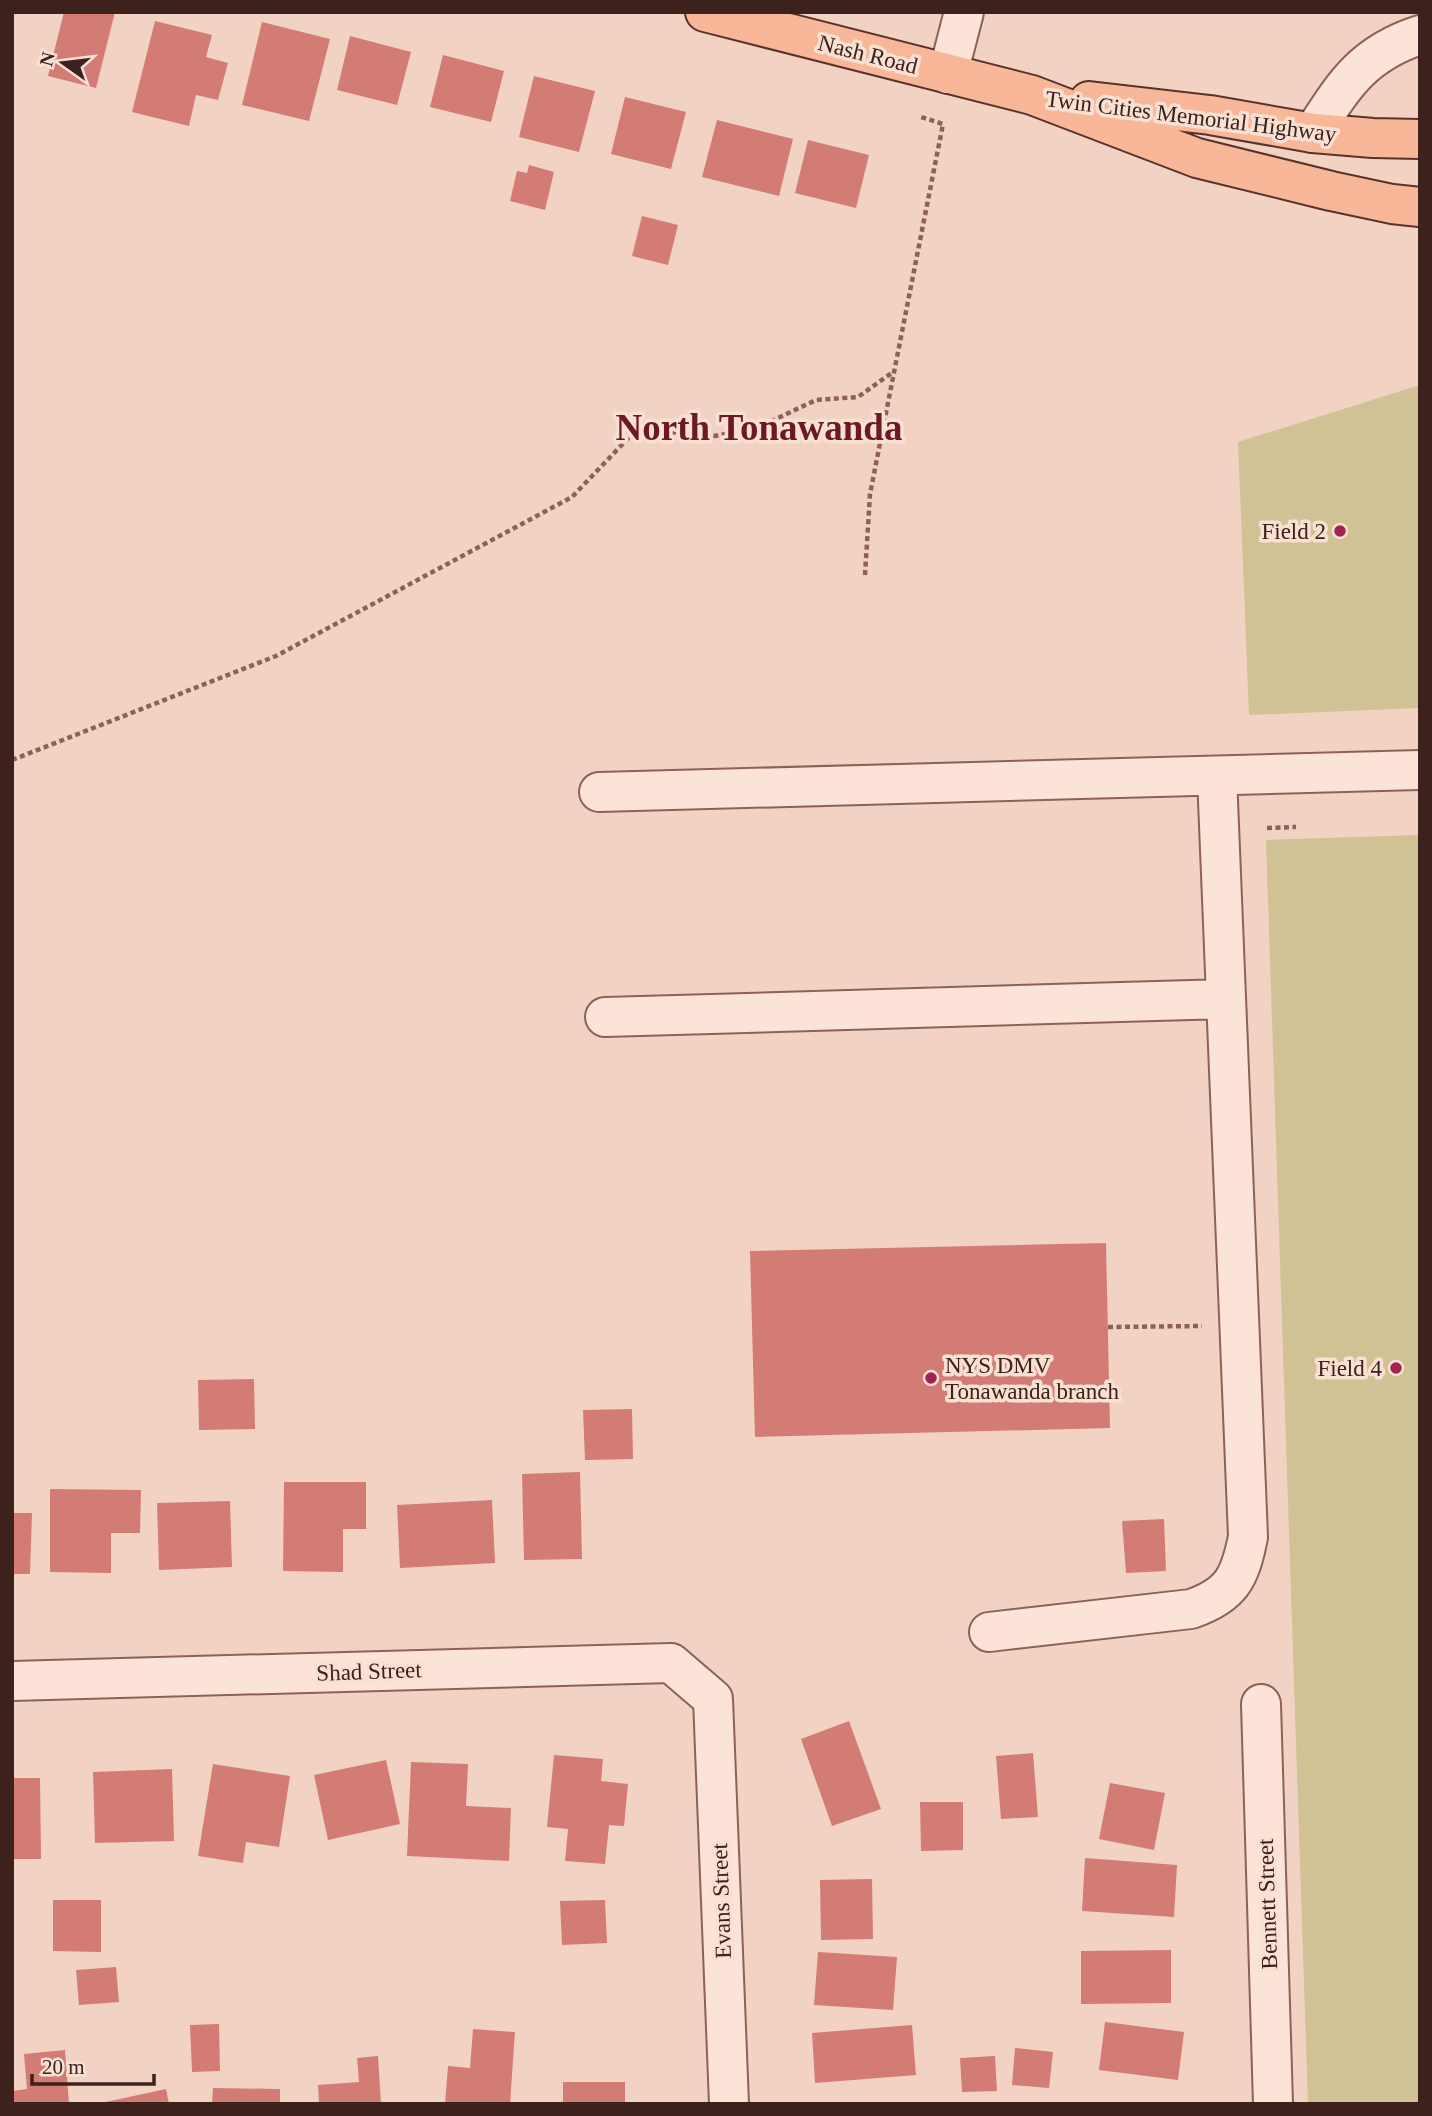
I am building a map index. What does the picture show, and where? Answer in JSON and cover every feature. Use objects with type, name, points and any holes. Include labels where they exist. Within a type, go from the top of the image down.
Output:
[{"type":"main road","name":"Nash Road","points":[[705,12],[1032,95]]},
{"type":"main road","name":"Twin Cities Memorial Highway","points":[[1032,95],[1210,115],[1313,133],[1420,139]]},
{"type":"main road","name":"Twin Cities Memorial Highway","points":[[1032,95],[1197,158],[1331,191],[1420,207]]},
{"type":"street","points":[[948,74],[964,12]]},
{"type":"street","points":[[1313,133],[1344,86],[1360,68],[1392,46],[1420,35]]},
{"type":"street","points":[[599,792],[1420,771]]},
{"type":"street","points":[[989,1632],[1191,1609],[1211,1602],[1227,1589],[1242,1567],[1248,1537],[1217,776]]},
{"type":"street","points":[[605,1017],[1226,999]]},
{"type":"street","name":"Shad Street","points":[[12,1681],[671,1663],[713,1699]]},
{"type":"street","name":"Evans Street","points":[[713,1699],[729,2104]]},
{"type":"street","name":"Bennett Street","points":[[1261,1704],[1273,2104]]},
{"type":"path","points":[[865,575],[870,494],[943,124],[921,117]]},
{"type":"path","points":[[12,760],[276,656],[572,497],[637,429],[715,436],[759,427],[817,400],[858,397],[893,372]]},
{"type":"path","points":[[1267,828],[1296,827]]},
{"type":"path","points":[[1108,1327],[1215,1326]]},
{"type":"shaded area","name":"Field 2","points":[[1420,385],[1420,708],[1249,715],[1238,442]]},
{"type":"shaded area","points":[[1420,835],[1420,2104],[1308,2104],[1266,840]]},
{"type":"building","points":[[64,12],[115,12],[96,88],[48,76]]},
{"type":"building","points":[[155,21],[212,35],[206,57],[228,63],[218,100],[196,95],[189,126],[132,112]]},
{"type":"building","points":[[262,22],[330,39],[309,121],[242,105]]},
{"type":"building","points":[[350,36],[411,52],[397,105],[337,90]]},
{"type":"building","points":[[443,55],[504,71],[491,122],[430,107]]},
{"type":"building","points":[[534,76],[595,91],[579,152],[519,137]]},
{"type":"building","points":[[625,97],[686,112],[671,169],[611,154]]},
{"type":"building","points":[[717,120],[793,139],[779,196],[702,177]]},
{"type":"building","points":[[808,140],[869,155],[856,208],[795,193]]},
{"type":"building","points":[[529,165],[554,172],[545,210],[510,201],[517,171],[527,173]]},
{"type":"building","points":[[642,216],[678,225],[668,265],[632,256]]},
{"type":"building","name":"NYS DMV Tonawanda branch","points":[[1106,1243],[1110,1428],[755,1437],[750,1251]]},
{"type":"building","points":[[254,1379],[255,1429],[199,1430],[198,1380]]},
{"type":"building","points":[[632,1409],[633,1459],[585,1460],[583,1410]]},
{"type":"building","points":[[580,1472],[582,1559],[524,1560],[522,1474]]},
{"type":"building","points":[[284,1482],[366,1482],[366,1529],[343,1529],[343,1572],[283,1571]]},
{"type":"building","points":[[50,1489],[141,1490],[140,1533],[111,1533],[111,1573],[50,1572]]},
{"type":"building","points":[[492,1500],[495,1563],[400,1568],[397,1505]]},
{"type":"building","points":[[230,1501],[232,1567],[159,1570],[157,1503]]},
{"type":"building","points":[[12,1513],[32,1513],[30,1574],[12,1574]]},
{"type":"building","points":[[1164,1519],[1166,1571],[1126,1573],[1122,1521]]},
{"type":"building","points":[[849,1721],[881,1809],[832,1826],[801,1739]]},
{"type":"building","points":[[1033,1753],[1038,1817],[1001,1819],[996,1756]]},
{"type":"building","points":[[554,1755],[603,1759],[601,1781],[628,1784],[624,1826],[609,1825],[605,1864],[565,1861],[568,1829],[547,1827]]},
{"type":"building","points":[[386,1760],[400,1824],[328,1840],[314,1775]]},
{"type":"building","points":[[411,1762],[468,1764],[466,1806],[511,1808],[509,1861],[407,1856]]},
{"type":"building","points":[[213,1764],[290,1776],[279,1847],[246,1842],[243,1863],[198,1856]]},
{"type":"building","points":[[172,1769],[174,1841],[95,1843],[93,1772]]},
{"type":"building","points":[[12,1778],[40,1778],[41,1859],[12,1859]]},
{"type":"building","points":[[1110,1783],[1165,1793],[1154,1850],[1099,1839]]},
{"type":"building","points":[[920,1802],[963,1802],[963,1850],[921,1851]]},
{"type":"building","points":[[1085,1858],[1177,1865],[1174,1917],[1082,1911]]},
{"type":"building","points":[[872,1879],[873,1939],[821,1940],[820,1880]]},
{"type":"building","points":[[53,1900],[101,1900],[101,1952],[53,1951]]},
{"type":"building","points":[[605,1900],[607,1943],[562,1945],[560,1901]]},
{"type":"building","points":[[1171,1950],[1171,2003],[1081,2004],[1081,1951]]},
{"type":"building","points":[[818,1952],[897,1957],[893,2010],[814,2005]]},
{"type":"building","points":[[116,1967],[119,2002],[79,2005],[76,1970]]},
{"type":"building","points":[[1105,2022],[1184,2032],[1178,2080],[1099,2070]]},
{"type":"building","points":[[219,2024],[220,2071],[192,2072],[190,2025]]},
{"type":"building","points":[[912,2025],[916,2075],[815,2083],[812,2033]]},
{"type":"building","points":[[473,2029],[515,2032],[510,2104],[445,2104],[448,2066],[470,2068]]},
{"type":"building","points":[[1015,2048],[1053,2052],[1049,2088],[1012,2085]]},
{"type":"building","points":[[65,2050],[69,2104],[12,2104],[12,2091],[27,2089],[24,2054]]},
{"type":"building","points":[[378,2056],[381,2104],[319,2104],[318,2085],[359,2082],[357,2058]]},
{"type":"building","points":[[995,2056],[997,2091],[962,2092],[960,2058]]},
{"type":"building","points":[[563,2082],[625,2082],[625,2104],[563,2104]]},
{"type":"building","points":[[213,2088],[280,2089],[280,2104],[212,2104]]},
{"type":"building","points":[[166,2089],[169,2104],[101,2104],[101,2103]]},
{"type":"place","name":"Field 2","points":[[1340,531]]},
{"type":"place","name":"Field 4","points":[[1396,1368]]},
{"type":"place","name":"NYS DMV Tonawanda branch","points":[[931,1378]]},
{"type":"district","name":"North Tonawanda","points":[[759,427]]}]
